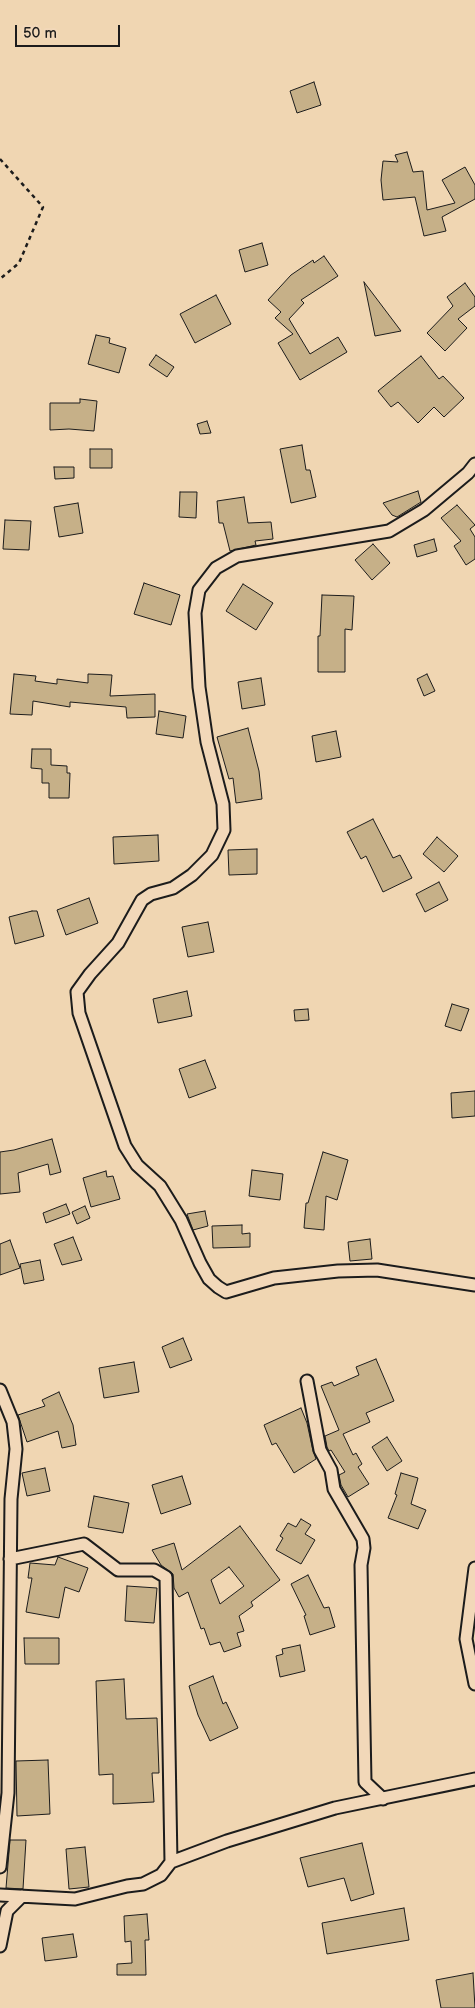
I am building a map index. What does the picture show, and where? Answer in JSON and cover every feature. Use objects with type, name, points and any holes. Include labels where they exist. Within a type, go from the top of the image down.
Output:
[{"type":"street","points":[[475,464],[468,474],[424,510],[389,531],[237,556],[216,568],[199,590],[195,613],[199,687],[207,742],[223,804],[224,830],[212,856],[192,875],[174,888],[151,894],[142,900],[118,943],[90,974],[77,992],[80,1013],[125,1146],[137,1165],[160,1186],[181,1220],[200,1263],[210,1279],[218,1287],[226,1292],[274,1278],[338,1271],[377,1270],[475,1285]]},
{"type":"street","points":[[307,1381],[320,1450],[331,1470],[334,1489],[363,1539],[364,1548],[361,1565],[365,1782],[383,1799]]},
{"type":"street","points":[[0,1390],[13,1422],[16,1449],[11,1499],[8,1793],[0,1867]]},
{"type":"street","points":[[10,1558],[84,1544],[118,1570],[154,1570],[166,1577],[171,1862]]},
{"type":"street","points":[[475,1568],[466,1639],[475,1684]]},
{"type":"street","points":[[0,1895],[74,1898],[143,1884],[161,1875],[171,1862],[227,1841],[335,1808],[475,1779]]},
{"type":"street","points":[[0,1946],[7,1911],[22,1896]]},
{"type":"path","points":[[0,158],[43,207],[19,263],[0,279]]},
{"type":"building","points":[[314,82],[321,105],[297,113],[290,91]]},
{"type":"building","points":[[407,152],[413,172],[423,171],[427,210],[455,203],[442,180],[465,167],[475,185],[475,199],[442,217],[446,231],[424,236],[415,197],[383,200],[381,180],[383,161],[398,162],[395,155]]},
{"type":"building","points":[[262,243],[268,265],[245,272],[239,250]]},
{"type":"building","points":[[324,256],[338,276],[301,300],[304,303],[289,319],[310,354],[338,337],[347,352],[300,380],[278,343],[293,334],[275,318],[281,312],[268,300],[291,275],[313,260],[314,263]]},
{"type":"building","points":[[364,282],[401,331],[375,336]]},
{"type":"building","points":[[465,283],[475,297],[475,306],[458,319],[467,328],[445,351],[427,333],[453,306],[447,297]]},
{"type":"building","points":[[216,295],[231,324],[195,343],[180,314]]},
{"type":"building","points":[[96,335],[110,338],[109,343],[126,348],[119,373],[88,364]]},
{"type":"building","points":[[156,355],[174,367],[167,377],[149,365]]},
{"type":"building","points":[[421,356],[439,379],[443,376],[464,398],[444,417],[434,407],[418,423],[398,402],[391,407],[378,391]]},
{"type":"building","points":[[80,399],[97,401],[94,431],[50,430],[50,403],[80,403]]},
{"type":"building","points":[[207,421],[211,433],[200,434],[197,424]]},
{"type":"building","points":[[302,445],[306,470],[310,470],[316,497],[291,503],[280,449]]},
{"type":"building","points":[[90,449],[112,449],[112,468],[90,468]]},
{"type":"building","points":[[54,467],[74,467],[74,478],[55,479]]},
{"type":"building","points":[[418,491],[421,502],[397,517],[392,515],[383,503]]},
{"type":"building","points":[[180,492],[197,492],[196,518],[179,517]]},
{"type":"building","points":[[244,497],[248,523],[271,522],[273,539],[255,541],[256,545],[230,551],[223,523],[219,523],[217,501]]},
{"type":"building","points":[[78,503],[83,533],[59,537],[54,507]]},
{"type":"building","points":[[457,505],[475,525],[470,529],[475,537],[475,559],[466,565],[454,546],[461,541],[441,518]]},
{"type":"building","points":[[5,520],[31,521],[29,550],[3,549]]},
{"type":"building","points":[[434,539],[437,551],[417,557],[414,545]]},
{"type":"building","points":[[373,544],[390,563],[372,580],[355,560]]},
{"type":"building","points":[[144,583],[180,595],[171,625],[134,614]]},
{"type":"building","points":[[243,584],[273,603],[256,630],[226,611]]},
{"type":"building","points":[[322,595],[354,596],[352,630],[345,629],[345,672],[318,672],[318,636],[320,636]]},
{"type":"building","points":[[14,674],[36,676],[35,681],[57,684],[57,679],[88,683],[88,674],[112,675],[110,696],[155,694],[155,717],[127,718],[126,707],[70,702],[70,707],[33,701],[32,715],[10,714]]},
{"type":"building","points":[[427,674],[435,691],[424,696],[417,679]]},
{"type":"building","points":[[261,678],[265,705],[242,709],[238,682]]},
{"type":"building","points":[[159,711],[186,716],[183,738],[156,734]]},
{"type":"building","points":[[248,728],[259,771],[262,799],[236,803],[233,778],[229,779],[217,737]]},
{"type":"building","points":[[336,731],[341,757],[316,762],[312,736]]},
{"type":"building","points":[[32,749],[51,749],[51,765],[67,766],[67,773],[70,773],[69,798],[49,798],[49,783],[42,783],[42,769],[31,768]]},
{"type":"building","points":[[373,819],[393,858],[400,855],[412,878],[383,892],[366,856],[361,859],[347,832]]},
{"type":"building","points":[[158,835],[159,861],[114,864],[113,837]]},
{"type":"building","points":[[437,837],[458,856],[444,872],[423,854]]},
{"type":"building","points":[[257,849],[257,874],[229,875],[228,850]]},
{"type":"building","points":[[439,882],[448,900],[425,912],[416,894]]},
{"type":"building","points":[[89,898],[98,923],[66,935],[57,910]]},
{"type":"building","points":[[37,911],[44,936],[15,944],[9,917]]},
{"type":"building","points":[[208,922],[214,952],[188,957],[182,927]]},
{"type":"building","points":[[187,991],[192,1016],[158,1023],[153,999]]},
{"type":"building","points":[[452,1004],[469,1009],[461,1031],[445,1026]]},
{"type":"building","points":[[308,1009],[309,1020],[295,1021],[294,1010]]},
{"type":"building","points":[[205,1060],[216,1088],[189,1098],[179,1069]]},
{"type":"building","points":[[475,1091],[475,1116],[452,1118],[451,1093]]},
{"type":"building","points":[[52,1139],[61,1172],[50,1175],[48,1164],[18,1173],[20,1192],[0,1194],[0,1152]]},
{"type":"building","points":[[323,1152],[348,1160],[337,1200],[326,1196],[324,1230],[304,1228],[306,1203],[308,1203]]},
{"type":"building","points":[[252,1170],[283,1174],[280,1200],[249,1196]]},
{"type":"building","points":[[106,1171],[107,1177],[113,1176],[120,1199],[91,1207],[83,1178]]},
{"type":"building","points":[[66,1204],[70,1214],[46,1223],[43,1213]]},
{"type":"building","points":[[85,1206],[90,1218],[77,1224],[72,1212]]},
{"type":"building","points":[[205,1211],[208,1226],[193,1230],[187,1214]]},
{"type":"building","points":[[242,1225],[242,1234],[250,1233],[250,1247],[213,1248],[212,1226]]},
{"type":"building","points":[[73,1237],[82,1260],[62,1265],[54,1244]]},
{"type":"building","points":[[370,1239],[372,1259],[350,1261],[348,1242]]},
{"type":"building","points":[[10,1240],[20,1268],[0,1275],[0,1244]]},
{"type":"building","points":[[40,1260],[44,1280],[24,1284],[20,1264]]},
{"type":"building","points":[[183,1338],[192,1360],[170,1368],[162,1347]]},
{"type":"building","points":[[376,1359],[394,1401],[366,1413],[370,1422],[343,1434],[353,1455],[356,1453],[362,1464],[358,1467],[369,1484],[348,1497],[341,1485],[339,1475],[345,1472],[327,1447],[325,1436],[339,1430],[321,1386],[332,1382],[334,1386],[359,1375],[356,1367]]},
{"type":"building","points":[[134,1362],[139,1392],[104,1398],[99,1368]]},
{"type":"building","points":[[59,1392],[73,1425],[76,1445],[62,1448],[58,1431],[27,1442],[18,1415],[45,1406],[42,1400]]},
{"type":"building","points":[[301,1408],[307,1423],[316,1459],[294,1473],[276,1443],[272,1445],[264,1425]]},
{"type":"building","points":[[387,1437],[402,1461],[387,1471],[372,1447]]},
{"type":"building","points":[[45,1468],[50,1491],[27,1496],[22,1473]]},
{"type":"building","points":[[401,1473],[418,1478],[411,1504],[426,1510],[418,1529],[388,1518],[397,1495],[395,1494]]},
{"type":"building","points":[[182,1476],[191,1504],[161,1514],[152,1485]]},
{"type":"building","points":[[94,1496],[129,1503],[123,1533],[88,1527]]},
{"type":"building","points":[[301,1519],[311,1525],[305,1534],[315,1540],[301,1564],[276,1550],[283,1538],[280,1536],[288,1523],[296,1527]]},
{"type":"building","points":[[240,1526],[280,1580],[251,1602],[253,1606],[239,1616],[244,1631],[237,1633],[241,1646],[224,1652],[220,1642],[210,1645],[204,1628],[201,1629],[188,1592],[179,1597],[174,1588],[173,1574],[161,1565],[152,1550],[174,1543],[182,1570]],"holes":[[[229,1567],[244,1586],[220,1604],[211,1580]]]},
{"type":"building","points":[[58,1557],[88,1568],[79,1592],[65,1587],[59,1618],[26,1612],[32,1578],[28,1578],[30,1563],[55,1565]]},
{"type":"building","points":[[308,1575],[324,1608],[329,1607],[335,1627],[310,1635],[304,1616],[306,1615],[291,1584]]},
{"type":"building","points":[[127,1586],[157,1588],[154,1623],[125,1621]]},
{"type":"building","points":[[24,1638],[59,1638],[59,1664],[25,1664]]},
{"type":"building","points":[[300,1645],[305,1671],[280,1677],[276,1656],[283,1654],[282,1649]]},
{"type":"building","points":[[213,1676],[223,1704],[226,1702],[238,1728],[210,1741],[198,1715],[189,1686]]},
{"type":"building","points":[[124,1679],[126,1719],[157,1718],[159,1773],[152,1773],[154,1802],[113,1804],[113,1774],[99,1775],[96,1681]]},
{"type":"building","points":[[48,1760],[50,1814],[17,1816],[16,1761]]},
{"type":"building","points":[[10,1840],[26,1840],[23,1889],[6,1888]]},
{"type":"building","points":[[362,1843],[374,1894],[351,1901],[344,1878],[308,1887],[300,1858]]},
{"type":"building","points":[[85,1847],[89,1887],[69,1889],[66,1849]]},
{"type":"building","points":[[404,1908],[409,1940],[327,1954],[322,1923]]},
{"type":"building","points":[[147,1914],[149,1940],[145,1940],[146,1975],[117,1975],[117,1964],[132,1963],[131,1941],[125,1942],[124,1916]]},
{"type":"building","points":[[73,1934],[77,1957],[45,1961],[42,1938]]},
{"type":"building","points":[[473,1973],[475,2008],[441,2008],[436,1980]]}]
